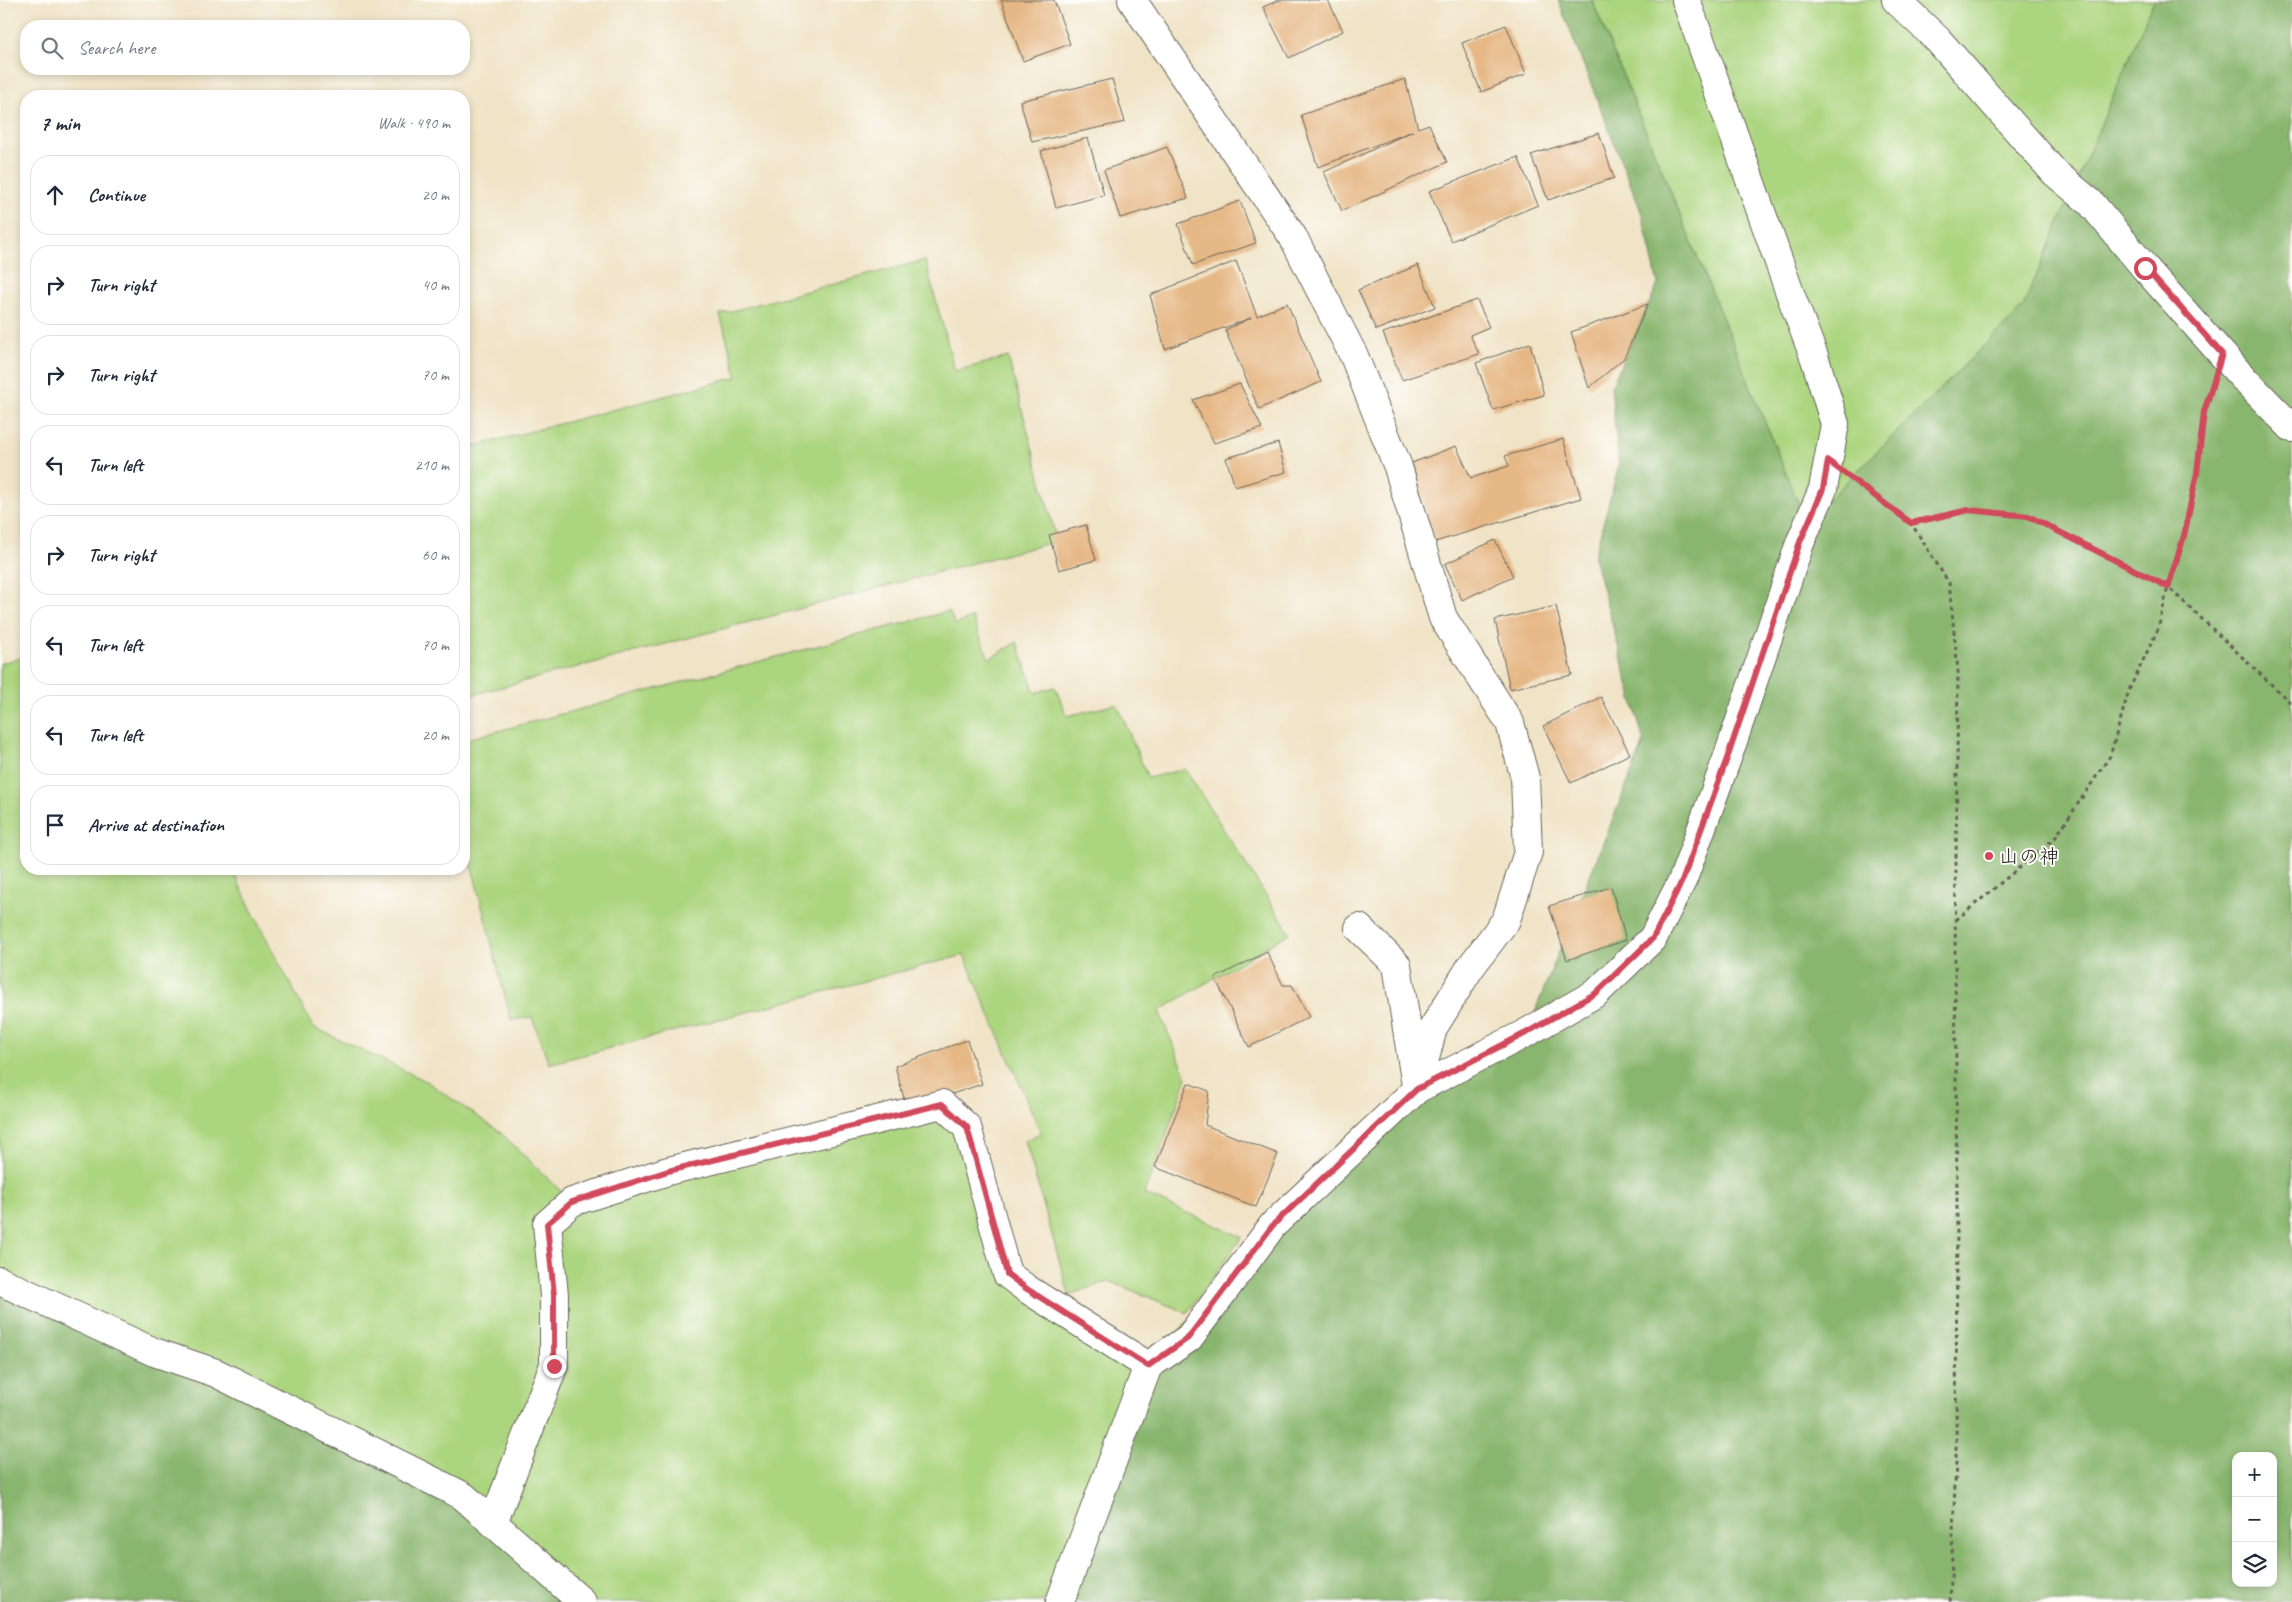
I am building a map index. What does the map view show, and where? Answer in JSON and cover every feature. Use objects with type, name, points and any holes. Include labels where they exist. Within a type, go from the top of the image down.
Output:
[{"type":"street","points":[[1132,0],[1293,237],[1349,347],[1398,467],[1443,618],[1510,723],[1525,778],[1528,852],[1506,920],[1470,968],[1433,1028],[1417,1089]]},
{"type":"street","points":[[1060,1602],[1148,1366],[1188,1338],[1273,1225],[1417,1089],[1526,1033],[1596,993],[1653,938],[1683,879],[1729,753],[1800,542],[1823,489],[1835,424],[1821,377],[1686,0]]},
{"type":"street","points":[[1896,0],[1938,40],[2055,173],[2091,203],[2145,268],[2292,428]]},
{"type":"street","points":[[1359,928],[1397,965],[1417,1089]]},
{"type":"street","points":[[494,1523],[554,1366],[554,1295],[547,1224],[572,1202],[668,1171],[754,1149],[942,1104],[967,1127],[1007,1274],[1027,1289],[1148,1366]]},
{"type":"street","points":[[0,1281],[154,1352],[216,1373],[463,1496],[582,1602]]},
{"type":"path","points":[[1956,921],[2055,838],[2110,756],[2129,690],[2158,629],[2168,587],[2184,536],[2197,473],[2204,412],[2222,354]]},
{"type":"path","points":[[1828,461],[1911,523],[1949,584],[1958,671],[1956,1462],[1950,1602]]},
{"type":"path","points":[[1911,523],[1969,510],[2028,516],[2168,587],[2292,704]]},
{"type":"green space","points":[[1558,0],[1592,0],[1806,522],[2023,307],[2154,0],[2292,0],[2292,1602],[1060,1602],[1148,1366],[1273,1225],[1417,1089],[1526,1033],[1644,742],[1594,557],[1619,465],[1611,387],[1658,284],[1642,214]]},
{"type":"green space","points":[[1592,0],[2154,0],[2023,307],[1806,522]]},
{"type":"green space","points":[[925,260],[955,371],[1008,357],[1057,541],[470,695],[470,447],[737,377],[720,314]]},
{"type":"green space","points":[[949,611],[955,625],[972,617],[989,659],[1017,642],[1035,693],[1055,687],[1067,716],[1117,704],[1148,778],[1185,769],[1290,933],[1159,1011],[1187,1078],[1144,1194],[1242,1237],[1187,1313],[1109,1281],[1069,1295],[1025,1140],[1041,1133],[964,955],[549,1064],[532,1017],[511,1020],[470,859],[470,738]]},
{"type":"green space","points":[[20,658],[20,875],[235,875],[313,1027],[426,1081],[500,1132],[572,1202],[942,1104],[967,1127],[1007,1274],[1148,1366],[1060,1602],[582,1602],[0,1281],[0,663]]},
{"type":"green space","points":[[0,1281],[463,1496],[582,1602],[0,1602]]},
{"type":"building","points":[[1001,0],[1054,0],[1070,44],[1023,61]]},
{"type":"building","points":[[1279,0],[1328,0],[1343,31],[1289,58],[1263,7]]},
{"type":"building","points":[[1506,25],[1526,74],[1481,92],[1462,43]]},
{"type":"building","points":[[1112,79],[1125,122],[1032,142],[1020,101]]},
{"type":"building","points":[[1405,79],[1418,128],[1429,124],[1447,162],[1342,211],[1324,172],[1413,131],[1318,167],[1301,115]]},
{"type":"building","points":[[1599,133],[1614,178],[1548,200],[1531,155]]},
{"type":"building","points":[[1088,138],[1104,195],[1056,208],[1041,151]]},
{"type":"building","points":[[1167,147],[1188,198],[1120,218],[1104,170]]},
{"type":"building","points":[[1518,157],[1538,205],[1451,241],[1429,191]]},
{"type":"building","points":[[1240,201],[1256,243],[1193,265],[1178,224]]},
{"type":"building","points":[[1236,261],[1257,316],[1287,303],[1321,382],[1259,409],[1225,330],[1251,318],[1165,349],[1150,295]]},
{"type":"building","points":[[1418,265],[1435,307],[1376,330],[1358,290]]},
{"type":"building","points":[[1477,300],[1489,327],[1470,335],[1479,354],[1402,380],[1383,333]]},
{"type":"building","points":[[1648,304],[1624,358],[1589,388],[1571,332]]},
{"type":"building","points":[[1530,343],[1544,395],[1493,410],[1476,363]]},
{"type":"building","points":[[1240,384],[1262,428],[1214,443],[1193,400]]},
{"type":"building","points":[[1563,439],[1581,498],[1435,542],[1412,463],[1456,446],[1471,478],[1509,466],[1505,456]]},
{"type":"building","points":[[1278,443],[1286,472],[1235,487],[1226,458]]},
{"type":"building","points":[[1086,525],[1096,560],[1059,570],[1049,535]]},
{"type":"building","points":[[1495,540],[1513,576],[1462,600],[1445,564]]},
{"type":"building","points":[[1556,606],[1572,675],[1510,689],[1495,620]]},
{"type":"building","points":[[1601,697],[1630,754],[1571,783],[1543,726]]},
{"type":"building","points":[[1611,887],[1626,940],[1567,960],[1549,906]]},
{"type":"building","points":[[1267,952],[1283,985],[1292,985],[1309,1017],[1249,1047],[1215,978]]},
{"type":"building","points":[[967,1040],[982,1084],[907,1109],[895,1066]]},
{"type":"building","points":[[1188,1083],[1209,1091],[1205,1125],[1278,1154],[1256,1207],[1155,1167]]},
{"type":"place","name":"山の神","points":[[1989,856]]},
{"type":"route","points":[[554,1366],[554,1295],[547,1224],[572,1202],[668,1171],[942,1104],[967,1127],[1007,1274],[1027,1289],[1148,1366],[1188,1338],[1273,1225],[1417,1089],[1526,1033],[1596,993],[1653,938],[1683,879],[1729,753],[1800,542],[1823,489],[1828,461],[1911,523],[1969,510],[2028,516],[2168,587],[2184,536],[2197,473],[2204,412],[2222,354],[2145,268]]}]
